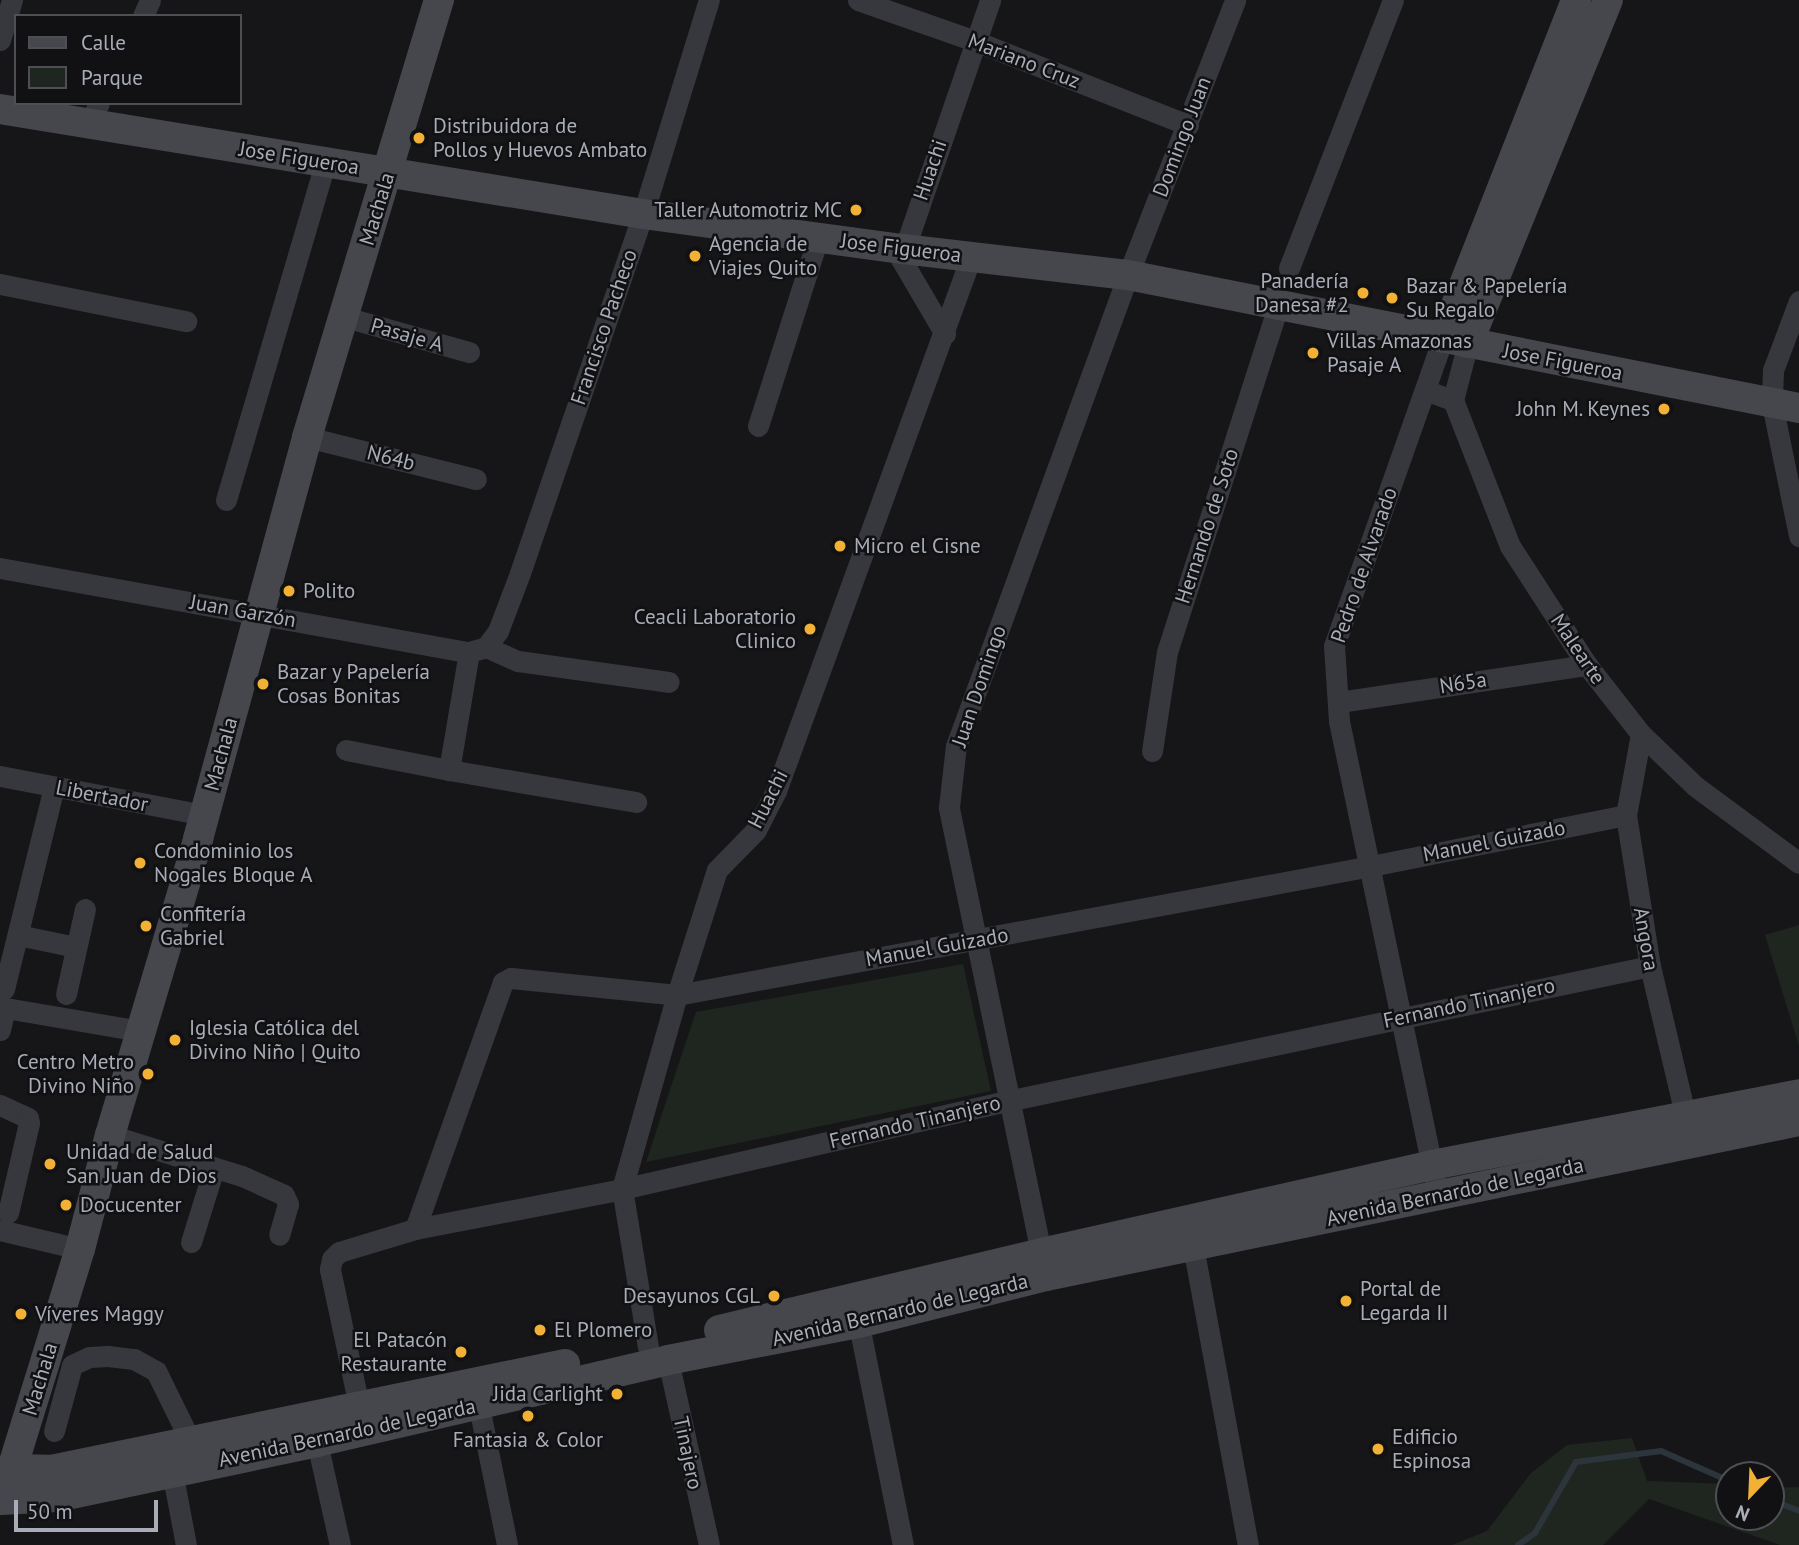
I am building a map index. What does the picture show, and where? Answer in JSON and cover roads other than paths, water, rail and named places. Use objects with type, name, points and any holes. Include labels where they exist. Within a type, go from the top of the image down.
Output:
[{"type":"street","points":[[0,40],[12,0]]},
{"type":"street","name":"Machala","points":[[1,1503],[80,1249],[110,1135],[204,815],[307,437],[439,0]]},
{"type":"street","name":"Francisco Pacheco","points":[[477,650],[508,609],[643,214],[709,0]]},
{"type":"street","name":"Mariano Cruz","points":[[858,0],[975,41],[1188,125]]},
{"type":"street","name":"Huachi","points":[[903,249],[990,0]]},
{"type":"street","name":"Domingo Juan","points":[[1128,275],[1235,0]]},
{"type":"street","points":[[1289,268],[1392,0]]},
{"type":"street","name":"Pedro de Alvarado","points":[[1453,400],[1455,340],[1576,0]]},
{"type":"street","name":"Pedro de Alvarado","points":[[1438,1195],[1339,721],[1334,646],[1425,390],[1455,340],[1608,0]]},
{"type":"street","name":"Jose Figueroa","points":[[0,109],[95,113],[325,163],[643,214],[903,249],[1128,275],[1786,406]]},
{"type":"street","points":[[226,500],[325,163]]},
{"type":"street","points":[[758,426],[818,238]]},
{"type":"street","points":[[903,249],[901,259],[945,334]]},
{"type":"street","name":"Huachi","points":[[658,1354],[622,1189],[677,995],[717,870],[756,830],[776,791],[971,257]]},
{"type":"street","name":"Juan Domingo","points":[[1044,1264],[949,807],[956,746],[1128,275]]},
{"type":"street","points":[[0,284],[186,321]]},
{"type":"street","points":[[1799,301],[1773,370],[1786,406],[1799,536]]},
{"type":"street","name":"Hernando de Soto","points":[[1152,751],[1167,652],[1279,304]]},
{"type":"street","name":"Pasaje A","points":[[345,317],[470,352]]},
{"type":"street","points":[[1425,390],[1453,400]]},
{"type":"street","name":"Malearte","points":[[1453,400],[1510,546],[1587,665],[1641,734],[1695,786],[1799,863]]},
{"type":"street","name":"N64b","points":[[307,437],[476,479]]},
{"type":"street","name":"Juan Garzón","points":[[0,568],[477,650],[518,661],[669,682]]},
{"type":"street","points":[[449,770],[477,650]]},
{"type":"street","name":"N65a","points":[[1339,702],[1587,665]]},
{"type":"street","name":"Angora","points":[[1641,734],[1626,815],[1650,965],[1689,1129]]},
{"type":"street","points":[[346,750],[636,802]]},
{"type":"street","name":"Libertador","points":[[0,776],[204,815]]},
{"type":"street","points":[[0,1030],[3,1001],[54,787]]},
{"type":"street","name":"Manuel Guizado","points":[[415,1229],[503,982],[521,977],[677,995],[1371,866],[1626,815]]},
{"type":"street","points":[[66,994],[85,909]]},
{"type":"street","points":[[18,935],[76,947]]},
{"type":"street","name":"Fernando Tinanjero","points":[[359,1406],[330,1269],[332,1259],[340,1252],[415,1229],[622,1189],[1012,1100],[1650,965]]},
{"type":"street","points":[[3,1001],[141,1031]]},
{"type":"street","name":"Avenida Bernardo de Legarda","points":[[1044,1264],[1193,1246],[1438,1195],[1689,1129],[1799,1094]]},
{"type":"street","points":[[0,1105],[27,1118],[29,1123],[4,1222],[80,1249]]},
{"type":"street","name":"Avenida Bernardo de Legarda","points":[[1,1503],[57,1497],[172,1471],[314,1429],[856,1311],[1432,1165],[1586,1137],[1799,1121]]},
{"type":"street","points":[[110,1135],[242,1176],[285,1195],[288,1204],[279,1235]]},
{"type":"street","points":[[191,1242],[214,1168]]},
{"type":"street","points":[[1193,1246],[1248,1545]]},
{"type":"street","points":[[856,1311],[903,1545]]},
{"type":"street","name":"Tinajero","points":[[658,1354],[709,1545]]},
{"type":"street","points":[[54,1431],[72,1365],[89,1357],[108,1356],[134,1359],[156,1371],[191,1442]]},
{"type":"street","points":[[476,1394],[507,1545]]},
{"type":"street","name":"Avenida Bernardo de Legarda","points":[[12,1469],[51,1470],[191,1442],[314,1429],[359,1406],[476,1394]]},
{"type":"street","points":[[314,1429],[340,1545]]},
{"type":"street","points":[[172,1471],[186,1545]]},
{"type":"waterway","points":[[1518,1545],[1535,1533],[1576,1462],[1661,1451],[1715,1475]]},
{"type":"waterway","points":[[1785,1506],[1799,1511]]},
{"type":"place","name":"Distribuidora de Pollos y Huevos Ambato","points":[[419,138]]},
{"type":"place","name":"Taller Automotriz MC","points":[[856,210]]},
{"type":"place","name":"Agencia de Viajes Quito","points":[[695,256]]},
{"type":"place","name":"Panadería Danesa #2","points":[[1363,293]]},
{"type":"place","name":"Bazar & Papelería Su Regalo","points":[[1392,298]]},
{"type":"place","name":"Villas Amazonas Pasaje A","points":[[1313,353]]},
{"type":"place","name":"John M. Keynes","points":[[1664,409]]},
{"type":"place","name":"Micro el Cisne","points":[[840,546]]},
{"type":"place","name":"Polito","points":[[289,591]]},
{"type":"place","name":"Ceacli Laboratorio Clinico","points":[[810,629]]},
{"type":"place","name":"Bazar y Papelería Cosas Bonitas","points":[[263,684]]},
{"type":"place","name":"Condominio los Nogales Bloque A","points":[[140,863]]},
{"type":"place","name":"Confitería Gabriel","points":[[146,926]]},
{"type":"place","name":"Iglesia Católica del Divino Niño | Quito","points":[[175,1040]]},
{"type":"place","name":"Centro Metro Divino Niño","points":[[148,1074]]},
{"type":"place","name":"Unidad de Salud San Juan de Dios","points":[[50,1164]]},
{"type":"place","name":"Docucenter","points":[[66,1205]]},
{"type":"place","name":"Desayunos CGL","points":[[774,1296]]},
{"type":"place","name":"Portal de Legarda II","points":[[1346,1301]]},
{"type":"place","name":"Víveres Maggy","points":[[21,1314]]},
{"type":"place","name":"El Plomero","points":[[540,1330]]},
{"type":"place","name":"El Patacón Restaurante","points":[[461,1352]]},
{"type":"place","name":"Jida Carlight","points":[[617,1394]]},
{"type":"place","name":"Fantasia & Color","points":[[528,1416]]},
{"type":"place","name":"Edificio Espinosa","points":[[1378,1449]]}]
